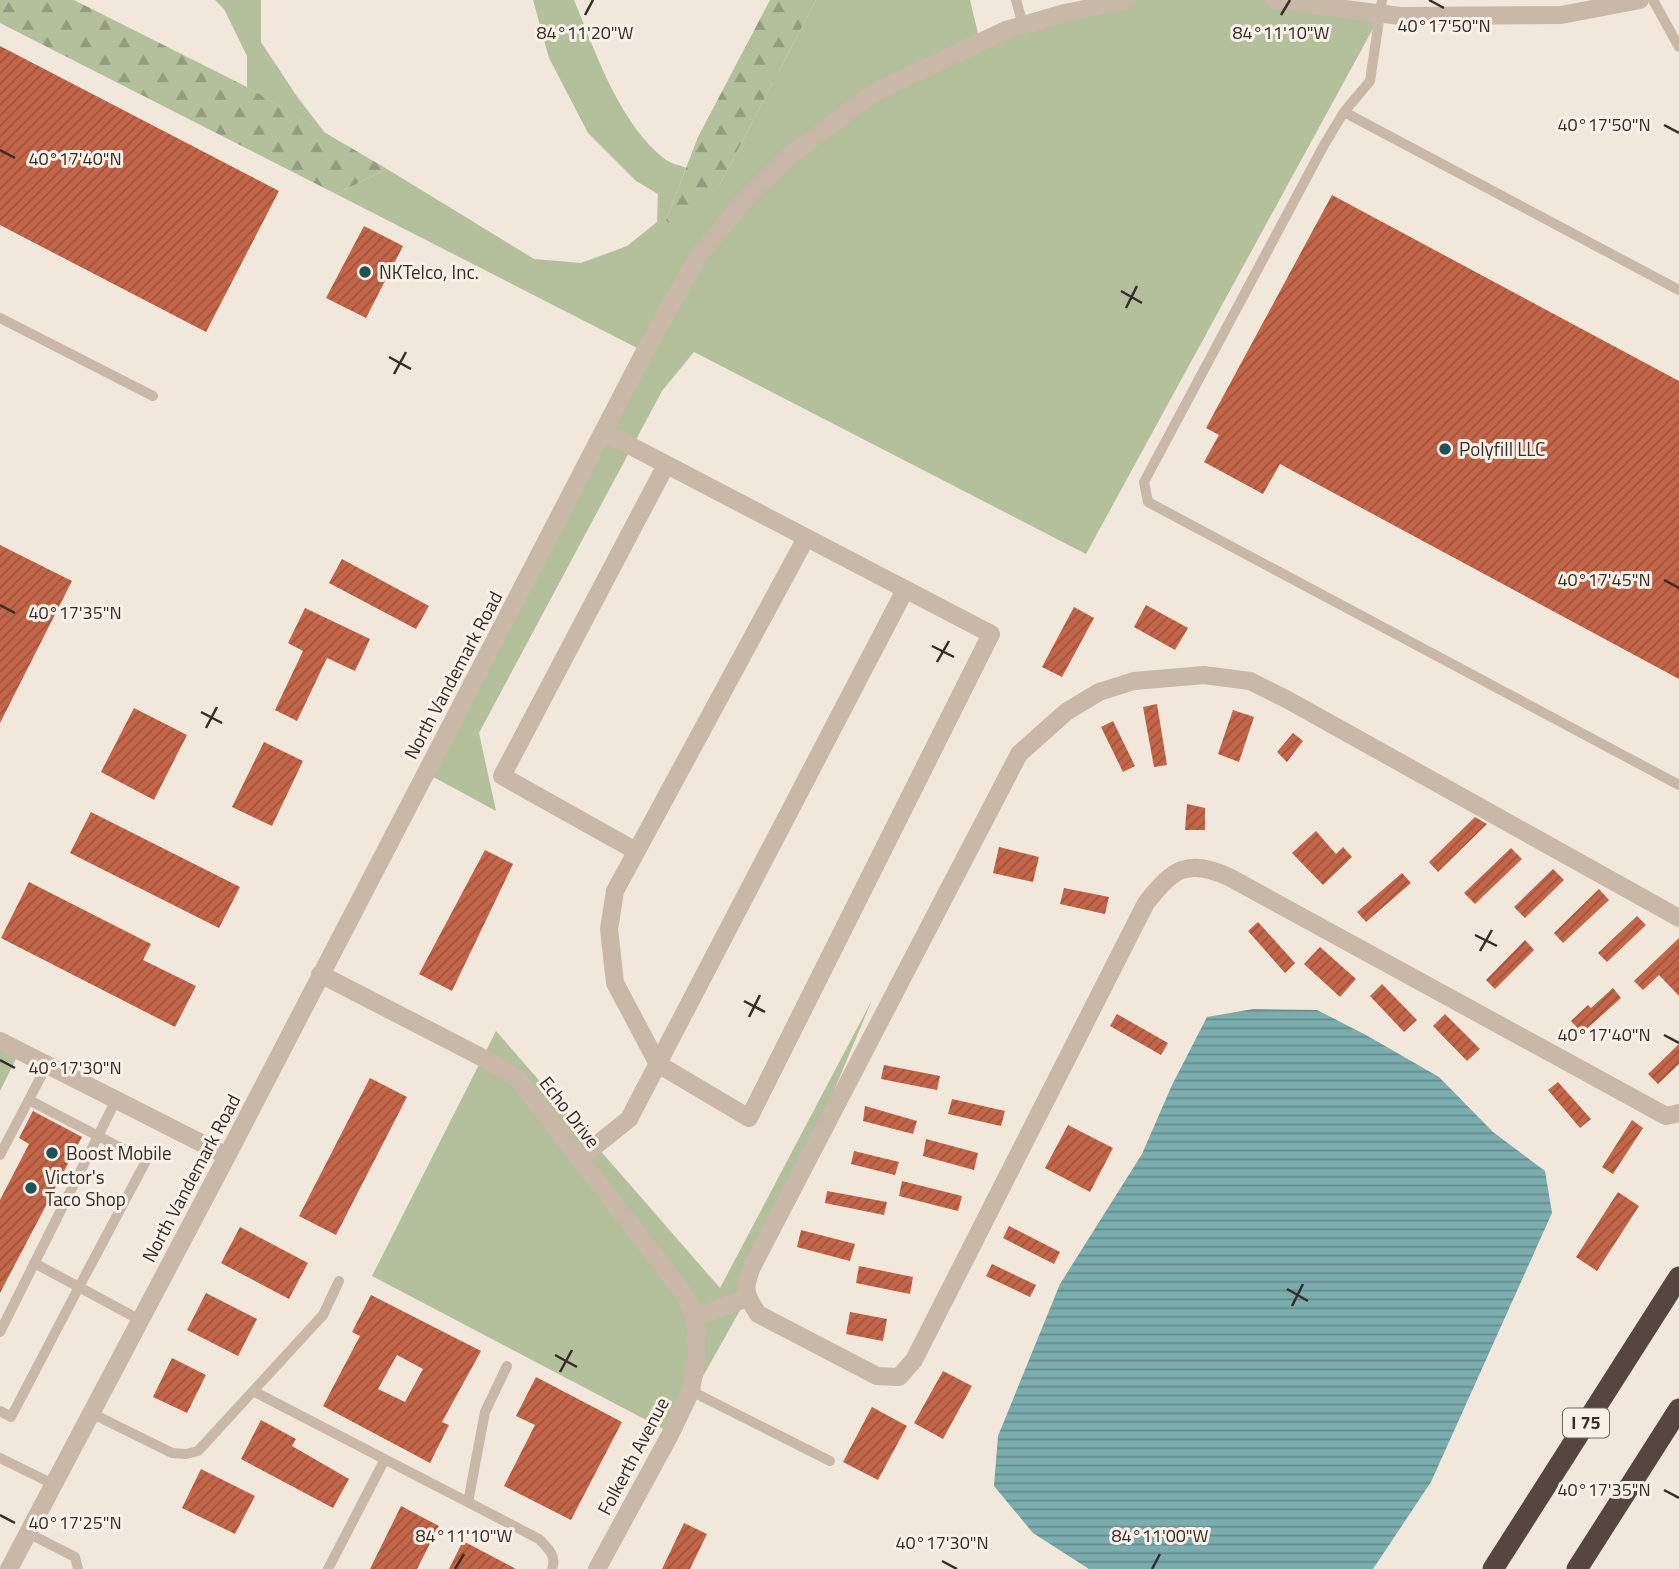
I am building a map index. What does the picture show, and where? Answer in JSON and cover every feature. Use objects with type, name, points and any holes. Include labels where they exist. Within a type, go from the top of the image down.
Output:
[{"type":"highway","name":"I 75","points":[[1493,1569],[1679,1277]]},
{"type":"highway","points":[[1577,1569],[1679,1409]]},
{"type":"street","name":"North Vandemark Road","points":[[9,1569],[697,258],[747,197],[790,155],[873,93],[1006,30],[1065,13],[1128,0]]},
{"type":"street","points":[[1275,0],[1382,7],[1400,16],[1544,11],[1561,15],[1640,0]]},
{"type":"street","points":[[604,432],[991,634],[749,1118],[658,1064],[615,983],[609,929],[615,891],[806,538]]},
{"type":"street","points":[[636,850],[502,776],[666,465]]},
{"type":"street","points":[[579,1159],[629,1119],[905,590]]},
{"type":"street","points":[[1679,918],[1289,700],[1250,681],[1204,675],[1134,681],[1099,692],[1066,712],[1019,754],[752,1267],[745,1284],[747,1298],[758,1314],[865,1370],[877,1376],[899,1377],[914,1360],[1146,903],[1165,880],[1184,868],[1208,868],[1229,877],[1666,1116],[1679,1113]]},
{"type":"street","name":"Echo Drive","points":[[320,974],[485,1059],[518,1079],[682,1292],[695,1317]]},
{"type":"street","points":[[0,1041],[227,1156]]},
{"type":"street","points":[[695,1317],[747,1298]]},
{"type":"street","name":"Folkerth Avenue","points":[[597,1569],[691,1391],[697,1354],[695,1317]]},
{"type":"lane","points":[[1016,0],[1023,25]]},
{"type":"lane","points":[[1653,0],[1679,47]]},
{"type":"lane","points":[[1382,7],[1370,81],[1344,111],[1144,482],[1148,502],[1679,785]]},
{"type":"lane","points":[[1344,111],[1679,290]]},
{"type":"lane","points":[[0,318],[153,396]]},
{"type":"lane","points":[[0,1155],[47,1065]]},
{"type":"lane","points":[[0,1411],[11,1417],[146,1161],[29,1100]]},
{"type":"lane","points":[[0,1332],[116,1100]]},
{"type":"lane","points":[[34,1263],[140,1320]]},
{"type":"lane","points":[[91,1413],[172,1453],[198,1451],[323,1315],[339,1281]]},
{"type":"lane","points":[[468,1502],[485,1412],[507,1366]]},
{"type":"lane","points":[[253,1391],[540,1539],[552,1551],[552,1569]]},
{"type":"lane","points":[[691,1391],[831,1461]]},
{"type":"lane","points":[[0,1458],[53,1484]]},
{"type":"lane","points":[[328,1569],[385,1459]]},
{"type":"lane","points":[[27,1534],[75,1557],[78,1569]]},
{"type":"green space","points":[[0,0],[74,0],[247,87],[387,169],[336,194],[0,23]]},
{"type":"green space","points":[[215,0],[261,0],[261,42],[325,133],[247,87],[247,56],[224,9]]},
{"type":"green space","points":[[533,0],[574,0],[600,64],[622,108],[649,145],[666,160],[686,168],[666,220],[720,184],[816,0],[970,0],[980,42],[1128,0],[1275,0],[1381,14],[1086,554],[694,352],[662,391],[479,733],[496,811],[426,773],[645,352],[336,194],[387,169],[534,259],[581,263],[627,246],[657,222],[658,194],[636,181],[588,133],[549,58]]},
{"type":"green space","points":[[770,0],[816,0],[720,184],[673,228],[666,220],[698,137]]},
{"type":"green space","points":[[872,1000],[747,1298],[671,1433],[372,1276],[496,1031],[720,1288]]},
{"type":"green space","points":[[0,1041],[20,1051],[0,1091]]},
{"type":"water","points":[[1253,1009],[1317,1010],[1439,1077],[1493,1132],[1545,1171],[1552,1213],[1431,1482],[1373,1569],[1089,1569],[1033,1533],[994,1486],[998,1436],[1060,1284],[1142,1154],[1172,1085],[1207,1017]]},
{"type":"building","points":[[0,46],[279,191],[206,332],[0,225]]},
{"type":"building","name":"Polyfill LLC","points":[[1332,195],[1679,381],[1679,679],[1280,464],[1263,494],[1204,462],[1219,435],[1206,428]]},
{"type":"building","name":"NKTelco, Inc.","points":[[364,226],[403,246],[366,318],[326,298]]},
{"type":"building","points":[[0,545],[72,581],[0,723]]},
{"type":"building","points":[[342,559],[429,606],[416,629],[329,583]]},
{"type":"building","points":[[1146,605],[1188,628],[1175,650],[1134,627]]},
{"type":"building","points":[[1074,607],[1094,618],[1062,677],[1042,667]]},
{"type":"building","points":[[305,608],[370,639],[355,671],[327,658],[297,721],[275,710],[303,651],[288,643]]},
{"type":"building","points":[[1157,704],[1167,765],[1154,767],[1143,707]]},
{"type":"building","points":[[134,708],[187,735],[154,800],[101,772]]},
{"type":"building","points":[[1233,710],[1254,717],[1239,762],[1218,754]]},
{"type":"building","points":[[1113,721],[1135,766],[1123,772],[1101,727]]},
{"type":"building","points":[[1293,733],[1303,741],[1287,762],[1277,752]]},
{"type":"building","points":[[264,742],[303,761],[272,826],[232,807]]},
{"type":"building","points":[[1187,804],[1205,808],[1205,830],[1185,830]]},
{"type":"building","points":[[91,812],[240,887],[219,928],[70,853]]},
{"type":"building","points":[[1475,817],[1487,824],[1438,872],[1429,862]]},
{"type":"building","points":[[1316,831],[1336,854],[1343,847],[1352,857],[1323,885],[1292,853]]},
{"type":"building","points":[[999,847],[1039,857],[1033,882],[993,873]]},
{"type":"building","points":[[1511,848],[1522,859],[1475,904],[1464,893]]},
{"type":"building","points":[[485,850],[513,864],[452,991],[419,974]]},
{"type":"building","points":[[1553,869],[1564,880],[1525,918],[1514,907]]},
{"type":"building","points":[[1402,873],[1411,883],[1366,922],[1357,912]]},
{"type":"building","points":[[29,882],[151,944],[143,960],[196,986],[175,1027],[1,938]]},
{"type":"building","points":[[1064,888],[1109,897],[1105,914],[1060,904]]},
{"type":"building","points":[[1599,889],[1609,900],[1563,943],[1554,933]]},
{"type":"building","points":[[1637,916],[1646,925],[1607,962],[1598,953]]},
{"type":"building","points":[[1258,922],[1295,963],[1285,973],[1248,931]]},
{"type":"building","points":[[1679,938],[1679,996],[1659,975],[1643,990],[1634,981]]},
{"type":"building","points":[[1525,940],[1534,950],[1495,989],[1486,980]]},
{"type":"building","points":[[1320,947],[1356,979],[1340,997],[1304,964]]},
{"type":"building","points":[[1382,984],[1417,1020],[1404,1032],[1370,996]]},
{"type":"building","points":[[1613,988],[1621,998],[1582,1033],[1571,1021],[1588,1005],[1591,1008]]},
{"type":"building","points":[[1117,1014],[1168,1043],[1161,1055],[1110,1026]]},
{"type":"building","points":[[1445,1014],[1480,1049],[1467,1061],[1433,1026]]},
{"type":"building","points":[[1679,1044],[1679,1064],[1658,1084],[1648,1074]]},
{"type":"building","points":[[884,1065],[940,1076],[937,1090],[881,1079]]},
{"type":"building","points":[[370,1078],[407,1097],[336,1235],[299,1216]]},
{"type":"building","points":[[1558,1082],[1591,1119],[1580,1128],[1548,1090]]},
{"type":"building","points":[[952,1099],[1005,1111],[1001,1126],[948,1114]]},
{"type":"building","points":[[865,1106],[917,1121],[913,1134],[863,1121]]},
{"type":"building","points":[[33,1111],[82,1137],[0,1293],[0,1200],[29,1144],[19,1138]]},
{"type":"building","points":[[1632,1120],[1643,1128],[1613,1174],[1602,1167]]},
{"type":"building","points":[[1068,1125],[1113,1148],[1090,1192],[1045,1168]]},
{"type":"building","points":[[926,1139],[978,1153],[974,1170],[923,1156]]},
{"type":"building","points":[[854,1151],[899,1162],[895,1175],[851,1164]]},
{"type":"building","points":[[902,1181],[962,1196],[958,1211],[899,1196]]},
{"type":"building","points":[[827,1191],[887,1202],[884,1215],[825,1203]]},
{"type":"building","points":[[1618,1192],[1639,1206],[1597,1271],[1576,1257]]},
{"type":"building","points":[[1009,1226],[1060,1252],[1054,1264],[1003,1238]]},
{"type":"building","points":[[240,1227],[308,1263],[289,1299],[221,1263]]},
{"type":"building","points":[[801,1230],[855,1244],[850,1261],[797,1247]]},
{"type":"building","points":[[992,1264],[1036,1285],[1030,1297],[986,1276]]},
{"type":"building","points":[[859,1266],[913,1277],[910,1294],[856,1283]]},
{"type":"building","points":[[206,1293],[257,1319],[238,1356],[187,1330]]},
{"type":"building","points":[[371,1295],[481,1351],[442,1422],[449,1425],[430,1463],[323,1406],[360,1336],[352,1332]],"holes":[[[397,1355],[423,1369],[405,1402],[378,1389]]]},
{"type":"building","points":[[850,1312],[887,1319],[883,1341],[846,1334]]},
{"type":"building","points":[[172,1358],[206,1375],[187,1413],[153,1397]]},
{"type":"building","points":[[943,1371],[972,1386],[943,1439],[914,1423]]},
{"type":"building","points":[[536,1377],[622,1422],[571,1520],[504,1486],[535,1425],[516,1416]]},
{"type":"building","points":[[872,1407],[907,1426],[878,1480],[843,1462]]},
{"type":"building","points":[[261,1420],[296,1439],[292,1446],[349,1479],[333,1508],[241,1459]]},
{"type":"building","points":[[201,1469],[255,1496],[235,1534],[182,1508]]},
{"type":"building","points":[[401,1506],[439,1526],[417,1569],[370,1569]]},
{"type":"building","points":[[684,1523],[707,1534],[690,1569],[662,1569]]},
{"type":"building","points":[[463,1541],[516,1569],[449,1569]]},
{"type":"place","name":"NKTelco, Inc.","points":[[365,272]]},
{"type":"place","name":"Polyfill LLC","points":[[1445,449]]},
{"type":"place","name":"Boost Mobile","points":[[52,1153]]},
{"type":"place","name":"Victor's Taco Shop","points":[[31,1188]]}]
